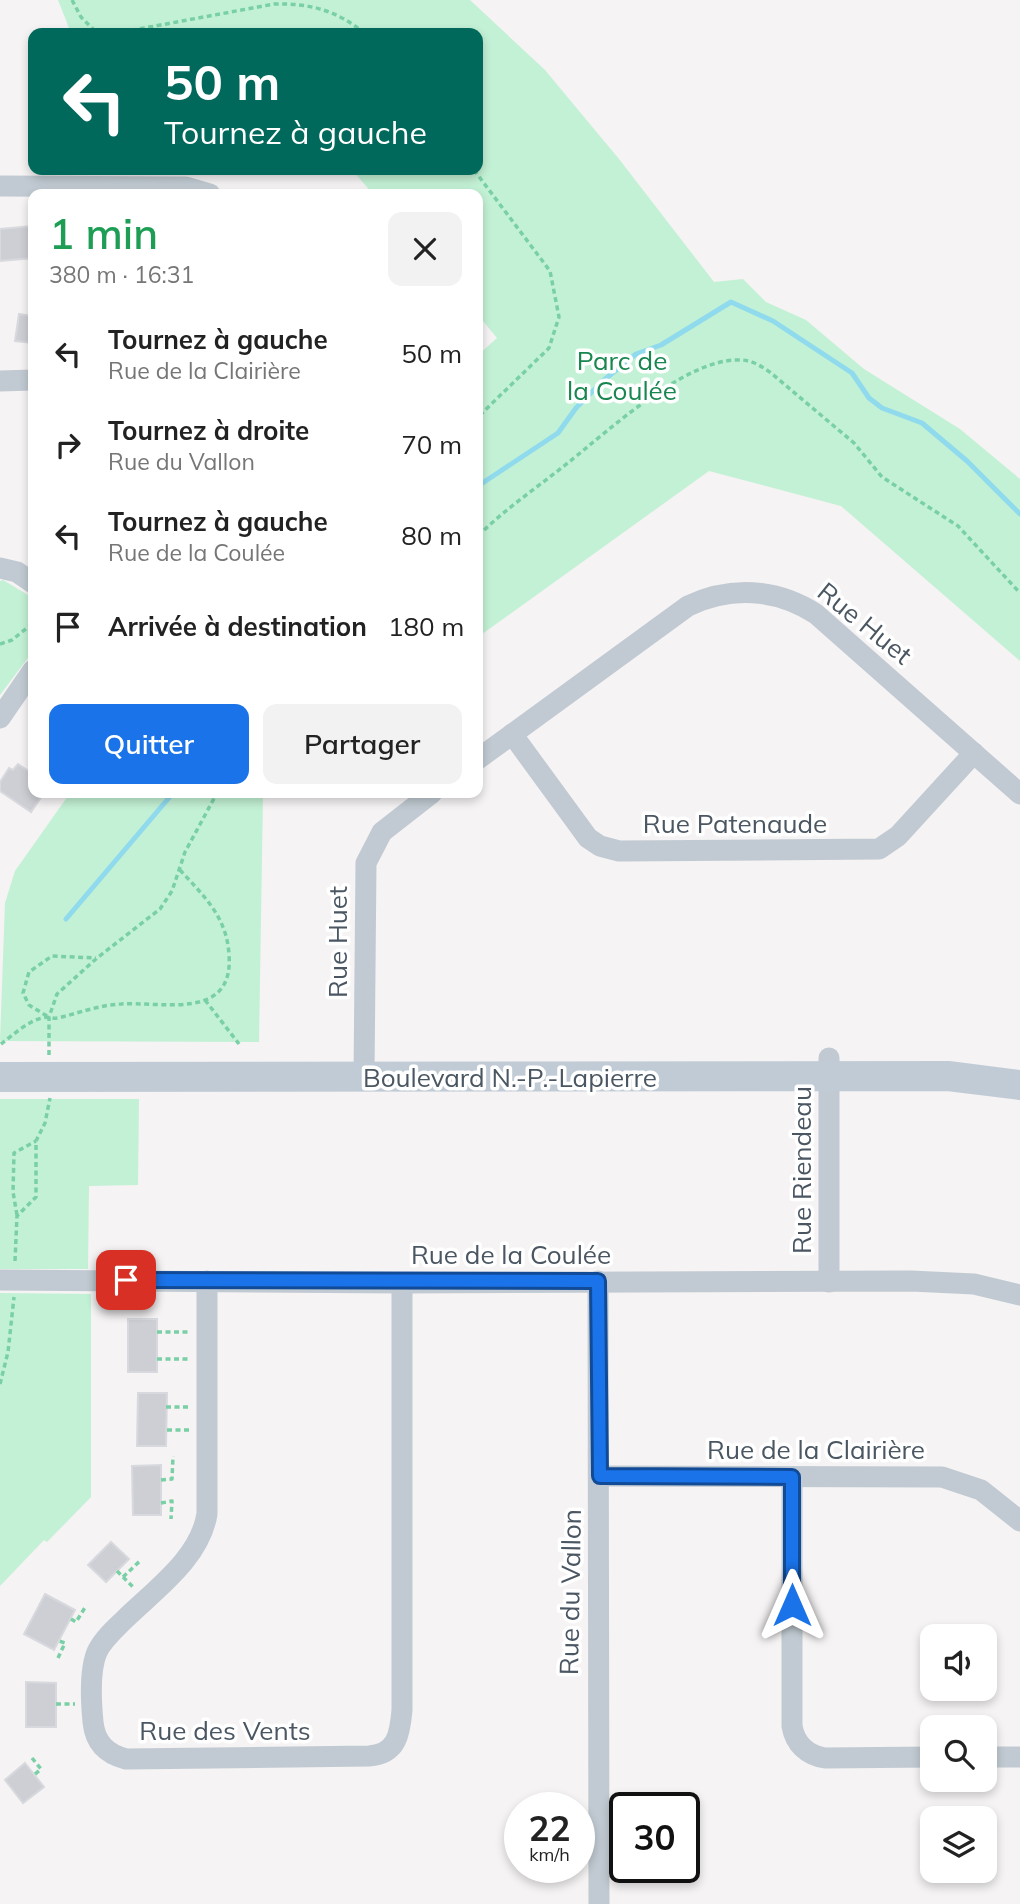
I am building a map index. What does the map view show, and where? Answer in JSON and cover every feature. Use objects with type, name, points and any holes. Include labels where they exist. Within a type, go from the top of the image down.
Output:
[{"type":"street","points":[[0,186],[193,189]]},
{"type":"street","points":[[0,381],[28,380]]},
{"type":"street","points":[[0,568],[17,572],[28,580]]},
{"type":"street","name":"Rue Huet","points":[[483,755],[688,606],[705,598],[752,592],[795,601],[816,614],[1020,794]]},
{"type":"street","points":[[0,718],[28,677]]},
{"type":"street","name":"Rue Patenaude","points":[[512,734],[588,838],[604,848],[618,851],[879,849],[898,836],[974,753]]},
{"type":"street","name":"Rue Huet","points":[[364,1067],[366,863],[382,832],[426,798]]},
{"type":"street","name":"Boulevard N.-P.-Lapierre","points":[[1,1051],[364,1067]]},
{"type":"street","name":"Boulevard N.-P.-Lapierre","points":[[829,1067],[926,1058],[1020,1066]]},
{"type":"street","name":"Boulevard N.-P.-Lapierre","points":[[0,1077],[364,1067],[829,1067],[1020,1084]]},
{"type":"street","name":"Rue Riendeau","points":[[829,1067],[829,1282]]},
{"type":"street","name":"Rue de la Coulée","points":[[10,1280],[964,1283],[1020,1295]]},
{"type":"street","name":"Rue des Vents","points":[[207,1281],[206,1514],[203,1534],[189,1555],[104,1641],[95,1660],[92,1700],[94,1733],[98,1741],[112,1754],[126,1759],[369,1756],[384,1753],[398,1740],[402,1697],[402,1283]]},
{"type":"street","name":"Rue du Vallon","points":[[598,1281],[599,1904]]},
{"type":"street","name":"Rue de la Clairière","points":[[600,1476],[942,1477],[981,1490],[1020,1521]]},
{"type":"street","points":[[792,1477],[792,1726],[798,1742],[809,1754],[825,1758],[920,1757]]},
{"type":"street","points":[[997,1757],[1020,1757]]},
{"type":"path","points":[[72,0],[81,17],[92,28]]},
{"type":"path","points":[[139,28],[274,4],[296,3],[320,7],[357,28]]},
{"type":"path","points":[[478,175],[551,271],[559,317],[549,348],[483,412]]},
{"type":"path","points":[[483,531],[525,493],[665,389],[704,369],[738,359],[759,365],[771,373],[854,443],[882,477],[958,526],[1020,593]]},
{"type":"path","points":[[0,644],[12,640],[28,627]]},
{"type":"path","points":[[48,1044],[49,1017],[57,994],[97,958],[160,909],[172,891],[215,798]]},
{"type":"path","points":[[1,1051],[37,1020],[122,1003],[178,1006],[205,1000],[223,985],[228,972],[226,934],[214,909],[180,869]]},
{"type":"path","points":[[49,1017],[26,999],[23,988],[29,972],[52,957],[97,958]]},
{"type":"path","points":[[205,1000],[239,1044]]},
{"type":"path","points":[[17,1216],[36,1197],[36,1141],[46,1123],[50,1096]]},
{"type":"path","points":[[0,1384],[8,1352],[10,1280],[17,1216],[13,1153],[36,1141]]},
{"type":"path","points":[[157,1332],[207,1331]]},
{"type":"path","points":[[157,1359],[207,1359]]},
{"type":"path","points":[[161,1480],[172,1479],[173,1456]]},
{"type":"path","points":[[161,1503],[172,1501],[172,1520]]},
{"type":"path","points":[[123,1577],[141,1560]]},
{"type":"path","points":[[117,1571],[145,1600]]},
{"type":"path","points":[[71,1619],[76,1622],[86,1606]]},
{"type":"path","points":[[58,1658],[65,1643],[60,1641]]},
{"type":"path","points":[[32,1758],[41,1769],[34,1774]]},
{"type":"green space","name":"Parc de la Coulée","points":[[58,0],[470,0],[545,70],[619,159],[714,282],[743,279],[766,302],[806,320],[864,369],[960,429],[1020,479],[1020,661],[841,506],[709,471],[483,633],[483,351],[497,338],[483,321],[483,189],[369,189],[356,175],[483,175],[483,28],[69,28]]},
{"type":"green space","points":[[3,580],[28,595],[28,658],[0,695],[0,581]]},
{"type":"green space","points":[[66,798],[263,798],[259,1042],[0,1041],[5,903],[15,871]]},
{"type":"green space","points":[[0,1099],[139,1099],[138,1185],[89,1186],[88,1269],[0,1269]]},
{"type":"green space","points":[[0,1293],[91,1294],[91,1497],[47,1542],[44,1540],[0,1586]]},
{"type":"building","points":[[28,226],[28,258],[0,261],[0,229]]},
{"type":"building","points":[[19,314],[28,315],[28,342],[15,341]]},
{"type":"building","points":[[18,764],[28,771],[28,798],[41,798],[31,812],[0,791],[0,782],[9,768],[13,770]]},
{"type":"building","points":[[128,1319],[157,1319],[157,1372],[128,1372]]},
{"type":"building","points":[[138,1393],[167,1393],[166,1446],[137,1446]]},
{"type":"building","points":[[161,1465],[161,1515],[133,1515],[132,1466]]},
{"type":"building","points":[[111,1542],[129,1559],[106,1582],[88,1565]]},
{"type":"building","points":[[45,1594],[75,1610],[54,1650],[24,1634]]},
{"type":"building","points":[[26,1682],[56,1683],[56,1727],[26,1727]]},
{"type":"building","points":[[25,1763],[44,1787],[23,1803],[5,1780]]},
{"type":"waterway","points":[[483,483],[558,433],[576,408],[636,354],[661,345],[731,302],[773,321],[852,373],[869,398],[882,408],[922,423],[967,461],[1020,514]]},
{"type":"waterway","points":[[66,919],[169,798]]},
{"type":"route","points":[[126,1280],[402,1283],[598,1281],[600,1476],[792,1477],[792,1605]]}]
